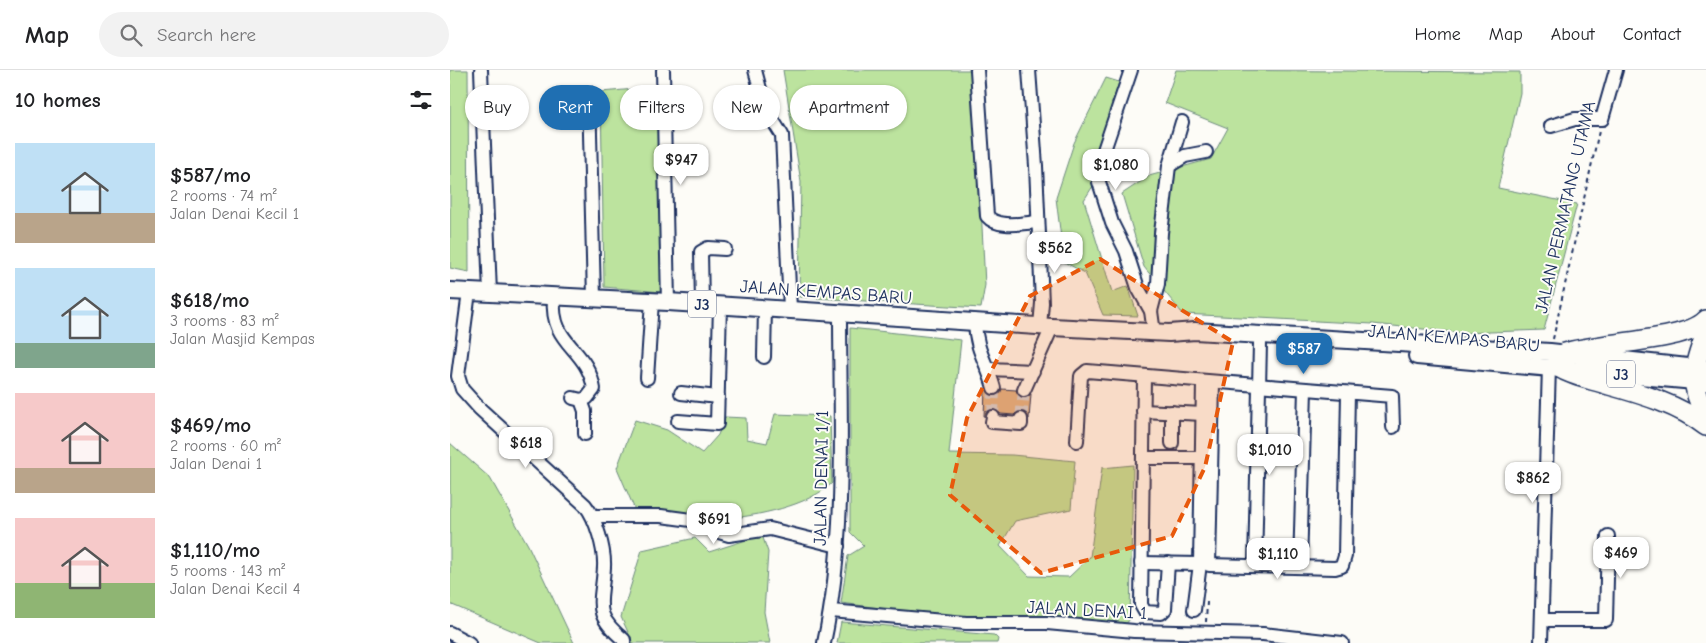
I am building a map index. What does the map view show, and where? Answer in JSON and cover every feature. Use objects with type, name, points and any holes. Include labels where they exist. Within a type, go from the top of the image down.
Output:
[{"type":"highway","points":[[1706,320],[1686,331],[1582,348],[1555,360],[1572,375],[1654,399],[1698,420],[1706,426]]},
{"type":"highway","points":[[1706,333],[1697,401],[1706,416]]},
{"type":"main road","name":"JALAN KEMPAS BARU","points":[[450,292],[790,309],[1046,327],[1161,333],[1195,331],[1555,360],[1700,375]]},
{"type":"main road","name":"JALAN KEMPAS BARU","points":[[1161,333],[1194,339],[1555,360]]},
{"type":"street","points":[[481,70],[490,293]]},
{"type":"street","points":[[664,70],[668,302]]},
{"type":"street","points":[[755,70],[765,108],[782,135],[790,309]]},
{"type":"street","points":[[977,70],[987,216],[994,222],[1001,223],[1038,222]]},
{"type":"street","points":[[1024,390],[1033,371],[1046,327],[1042,303],[1029,70]]},
{"type":"street","points":[[1131,70],[1101,159],[1099,182],[1112,223],[1126,251],[1138,288],[1161,333]]},
{"type":"street","name":"JALAN PERMATANG UTAMA","points":[[1602,119],[1616,70]]},
{"type":"street","points":[[1551,126],[1575,119],[1602,119]]},
{"type":"street","points":[[1151,311],[1158,284],[1161,233],[1169,166],[1182,122]]},
{"type":"street","points":[[590,130],[594,299]]},
{"type":"street","points":[[1169,166],[1185,156],[1206,152]]},
{"type":"street","points":[[702,304],[701,252],[708,248],[724,249]]},
{"type":"street","points":[[469,292],[458,376],[462,389],[480,408],[586,505],[594,516],[605,565],[600,597],[601,612],[608,627],[624,640],[624,643]]},
{"type":"street","points":[[554,298],[553,316],[559,332],[582,358],[593,382],[594,389],[587,398],[577,399],[585,411],[585,434]]},
{"type":"street","points":[[647,378],[652,301]]},
{"type":"street","points":[[678,421],[717,424],[720,305]]},
{"type":"street","points":[[764,358],[766,308]]},
{"type":"street","name":"JALAN DENAI 1/1","points":[[824,643],[831,611],[838,546],[840,312]]},
{"type":"street","points":[[975,322],[975,341],[989,369],[994,388]]},
{"type":"street","points":[[1255,566],[1260,343]]},
{"type":"street","points":[[1541,643],[1555,360]]},
{"type":"street","points":[[989,369],[1033,371]]},
{"type":"street","points":[[1077,440],[1081,376],[1083,372],[1087,371],[1392,396],[1393,427]]},
{"type":"street","points":[[1144,377],[1141,563],[1142,608],[1146,612],[1158,613],[1164,611],[1166,606],[1168,563]]},
{"type":"street","points":[[1205,564],[1202,458],[1203,414],[1208,382]]},
{"type":"street","points":[[1194,610],[1205,564],[1208,382]]},
{"type":"street","points":[[1300,567],[1305,389]]},
{"type":"street","points":[[1141,563],[1335,568],[1342,566],[1345,556],[1348,472],[1348,392]]},
{"type":"street","points":[[682,393],[718,397]]},
{"type":"street","points":[[1143,411],[1203,414]]},
{"type":"street","points":[[1172,412],[1172,443]]},
{"type":"street","points":[[993,417],[992,422],[1021,424],[1021,419]]},
{"type":"street","points":[[1142,458],[1202,458]]},
{"type":"street","points":[[594,516],[661,516],[706,522],[719,532],[729,535],[770,529],[838,546]]},
{"type":"street","points":[[1543,620],[1606,620],[1608,536]]},
{"type":"street","name":"JALAN DENAI 1","points":[[831,611],[966,624],[1047,623],[1342,643]]},
{"type":"street","points":[[450,633],[468,643]]},
{"type":"path","name":"JALAN PERMATANG UTAMA","points":[[1555,360],[1602,119]]},
{"type":"highlighted area","points":[[1100,259],[1233,342],[1205,467],[1172,536],[1041,573],[950,495],[967,418],[1030,296]]},
{"type":"green space","points":[[450,70],[468,70],[468,85],[465,85],[465,130],[468,130],[469,272],[450,268]]},
{"type":"green space","points":[[783,70],[974,70],[985,285],[981,308],[799,297],[801,182],[793,130],[907,130],[907,85],[790,85],[790,114]]},
{"type":"green space","points":[[1176,70],[1520,72],[1520,93],[1498,188],[1577,204],[1544,330],[1463,333],[1373,324],[1183,314],[1144,267],[1122,194],[1149,176],[1211,159],[1228,128],[1165,103]]},
{"type":"green space","points":[[1106,78],[1119,82],[1091,172],[1093,186],[1084,200],[1112,292],[1128,286],[1138,316],[1103,315],[1085,273],[1064,262],[1056,198],[1074,143]]},
{"type":"green space","points":[[620,90],[620,130],[659,130],[662,292],[604,287],[602,130],[610,130],[610,91]]},
{"type":"green space","points":[[850,328],[961,340],[949,454],[1012,455],[1075,461],[1071,509],[1015,521],[1000,546],[1029,576],[1069,577],[1090,557],[1102,468],[1133,465],[1130,619],[1125,625],[1050,616],[942,616],[841,603],[848,556],[864,546],[850,532]]},
{"type":"green space","points":[[775,414],[830,416],[832,483],[822,491],[796,504],[766,512],[724,519],[692,518],[635,510],[617,468],[635,420],[667,430],[702,453],[718,435],[725,417],[746,418],[747,439],[767,443]]},
{"type":"green space","points":[[450,443],[490,478],[528,545],[574,643],[541,643],[450,604]]},
{"type":"green space","points":[[762,535],[768,552],[764,612],[770,643],[633,643],[621,617],[642,550],[695,538],[709,552]]},
{"type":"green space","points":[[841,622],[994,635],[998,639],[997,643],[837,643]]},
{"type":"building","points":[[985,388],[993,396],[1000,394],[1002,389],[1016,390],[1021,398],[1031,394],[1029,419],[1025,412],[1017,412],[1014,415],[1001,414],[994,409],[987,411],[984,417]]},
{"type":"tunnel","points":[[993,417],[994,388]]},
{"type":"tunnel","points":[[1021,419],[1024,390]]}]
